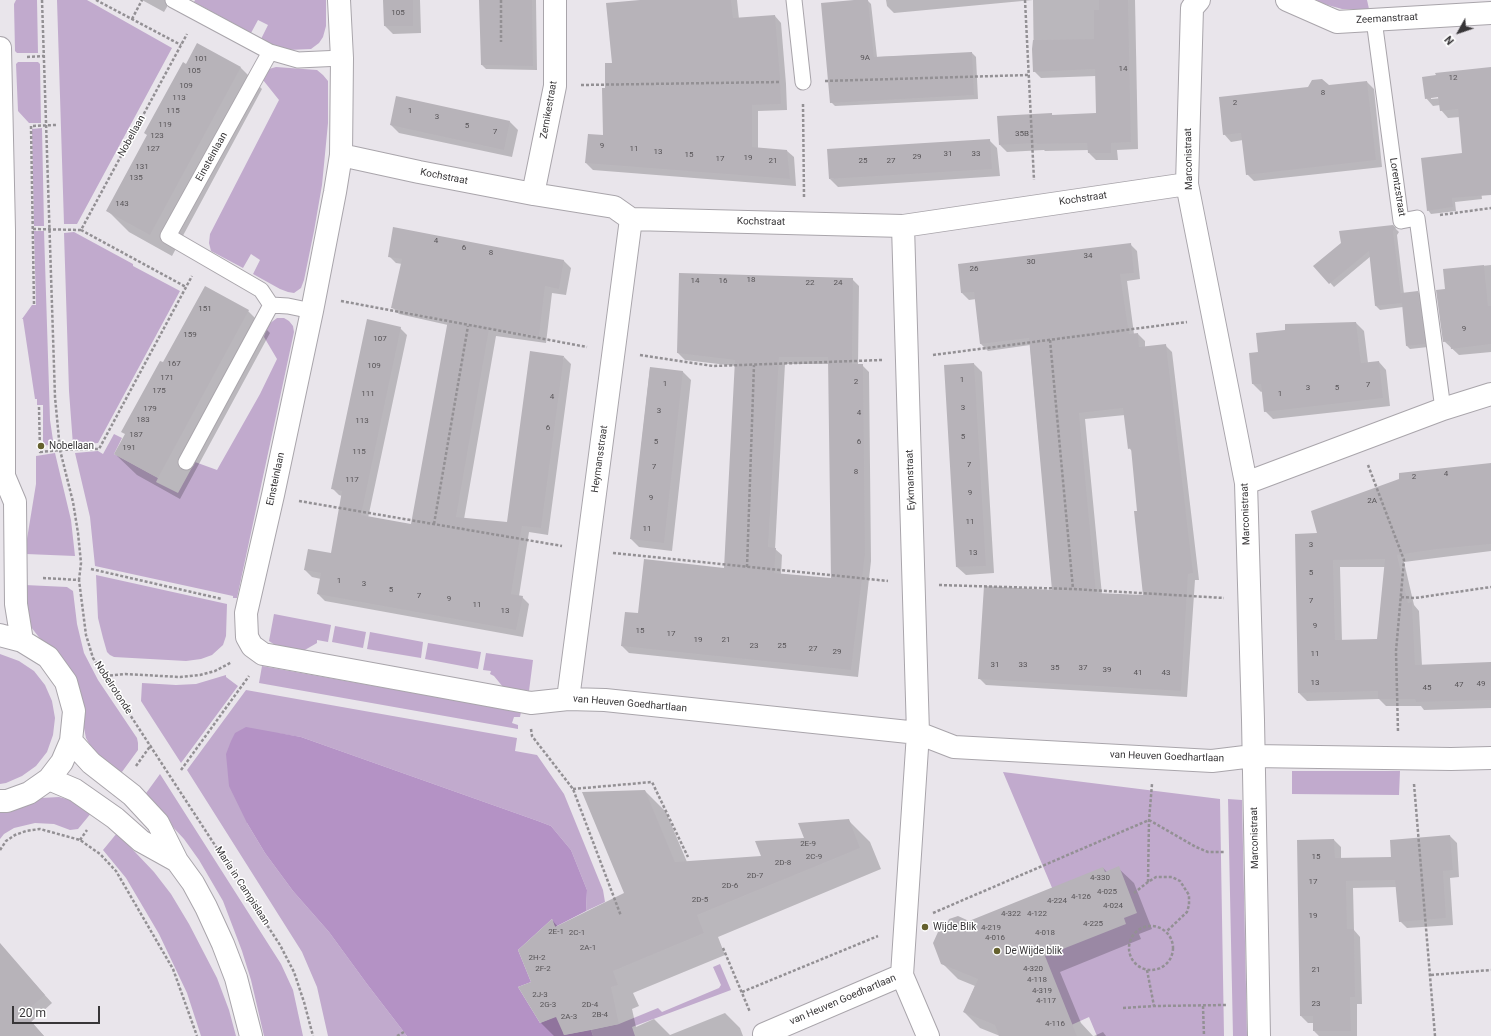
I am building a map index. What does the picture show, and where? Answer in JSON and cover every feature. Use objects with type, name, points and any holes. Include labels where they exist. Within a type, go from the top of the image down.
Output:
[{"type":"street","name":"Einsteinlaan","points":[[258,650],[248,637],[246,614],[273,496],[313,303],[341,155],[342,58],[339,0]]},
{"type":"street","name":"Zernikestraat","points":[[533,194],[555,86],[556,0]]},
{"type":"street","name":"Marconistraat","points":[[1199,0],[1192,8],[1187,184],[1246,482],[1259,1036]]},
{"type":"street","name":"Zeemanstraat","points":[[1287,0],[1337,22],[1491,13]]},
{"type":"street","points":[[0,48],[4,230],[2,481],[15,502],[16,604],[22,641]]},
{"type":"street","name":"Kochstraat","points":[[341,155],[533,194],[614,207],[631,219],[903,226],[1187,184]]},
{"type":"street","name":"Heymansstraat","points":[[568,699],[631,219]]},
{"type":"street","name":"Eykmanstraat","points":[[903,226],[918,733]]},
{"type":"street","points":[[1246,482],[1491,394]]},
{"type":"street","points":[[0,635],[22,641],[48,657],[66,682],[74,711],[71,741],[62,762],[49,779],[29,793],[7,801],[0,801]]},
{"type":"street","name":"van Heuven Goedhartlaan","points":[[258,650],[531,703],[568,699],[604,700],[918,733],[954,748],[1212,760],[1253,756],[1406,759],[1491,758]]},
{"type":"street","name":"van Heuven Goedhartlaan","points":[[918,733],[902,975],[928,1036]]},
{"type":"street","points":[[71,741],[90,763],[132,795],[158,823],[177,861],[193,883],[206,906],[223,944],[236,978],[251,1036]]},
{"type":"street","points":[[49,779],[74,790],[115,818],[141,841],[177,861]]},
{"type":"street","name":"van Heuven Goedhartlaan","points":[[765,1035],[902,975]]},
{"type":"lane","points":[[173,0],[270,52],[298,60],[342,58]]},
{"type":"lane","points":[[794,0],[803,82]]},
{"type":"lane","name":"Lorentzstraat","points":[[1374,20],[1401,221],[1417,218],[1443,410]]},
{"type":"lane","name":"Einsteinlaan","points":[[270,52],[168,236],[261,290],[271,305]]},
{"type":"lane","points":[[186,462],[271,305],[288,306],[313,303]]},
{"type":"path","points":[[16,577],[80,580],[81,563],[73,502],[60,450],[55,397],[42,0]]},
{"type":"path","points":[[96,0],[181,46]]},
{"type":"path","points":[[132,19],[142,0]]},
{"type":"path","points":[[501,0],[501,42]]},
{"type":"path","points":[[1025,0],[1035,206]]},
{"type":"path","name":"Nobellaan","points":[[81,230],[198,14]]},
{"type":"path","points":[[803,82],[804,223]]},
{"type":"path","points":[[34,304],[31,126],[56,125]]},
{"type":"path","points":[[1417,218],[1491,208]]},
{"type":"path","points":[[33,229],[81,230],[186,288]]},
{"type":"path","points":[[39,407],[40,452],[99,449],[203,256]]},
{"type":"path","points":[[313,303],[468,326],[713,366],[907,359],[1214,318]]},
{"type":"path","points":[[434,524],[468,326]]},
{"type":"path","points":[[1050,340],[1073,589]]},
{"type":"path","points":[[747,567],[754,365]]},
{"type":"path","points":[[1359,441],[1404,560],[1396,651],[1406,759],[1414,795],[1425,929],[1428,939],[1435,1036]]},
{"type":"path","points":[[273,496],[587,551],[914,584],[1073,589],[1249,599]]},
{"type":"path","points":[[91,569],[225,599]]},
{"type":"path","name":"Nobelrotonde","points":[[80,580],[86,635],[94,658],[151,745]]},
{"type":"path","points":[[1401,596],[1414,598],[1491,587]]},
{"type":"path","points":[[181,770],[244,684],[258,650]]},
{"type":"path","points":[[105,676],[125,674],[187,677],[215,671],[233,661]]},
{"type":"path","points":[[531,703],[529,717],[532,736],[573,789],[620,916]]},
{"type":"path","name":"Maria in Campislaan","points":[[151,745],[280,945],[294,972],[313,1036]]},
{"type":"path","points":[[1148,882],[1149,820],[1153,758]]},
{"type":"path","points":[[573,789],[652,782],[688,857]]},
{"type":"path","points":[[742,992],[905,925],[1149,820]]},
{"type":"path","points":[[1149,820],[1196,847],[1208,852],[1225,852]]},
{"type":"path","points":[[0,850],[6,841],[15,835],[26,831],[40,829],[80,840],[100,854],[116,871],[174,969],[197,1036]]},
{"type":"path","points":[[1134,893],[1156,877],[1172,877],[1180,881],[1189,895],[1189,905],[1187,912],[1167,931]]},
{"type":"path","points":[[1153,925],[1167,931],[1174,944],[1174,951],[1172,958],[1167,964],[1161,968],[1147,970],[1140,968],[1130,957],[1130,941],[1133,934],[1138,929],[1153,925]]},
{"type":"path","points":[[723,948],[753,1020],[765,1035]]},
{"type":"path","points":[[1147,970],[1154,1006]]},
{"type":"path","points":[[1431,975],[1491,970]]},
{"type":"path","points":[[1123,1008],[1227,1005]]},
{"type":"path","points":[[1203,1006],[1204,1036]]},
{"type":"path","points":[[397,1036],[404,1032]]},
{"type":"shaded area","points":[[16,0],[37,0],[38,53],[17,53],[15,51],[14,4]]},
{"type":"shaded area","points":[[57,0],[87,0],[172,48],[77,224],[64,224]]},
{"type":"shaded area","points":[[195,0],[326,0],[326,26],[323,37],[319,43],[311,49],[288,50],[279,48],[261,39],[268,25],[258,20],[251,33],[194,2]]},
{"type":"shaded area","points":[[1316,0],[1367,0],[1369,9],[1342,9]]},
{"type":"shaded area","points":[[18,62],[38,62],[40,64],[41,123],[29,123],[18,111],[16,64]]},
{"type":"shaded area","points":[[276,67],[317,70],[328,81],[328,123],[322,185],[304,280],[301,288],[294,293],[280,289],[253,274],[260,260],[251,254],[243,268],[211,251],[209,243],[210,234],[279,100],[263,80],[269,69]]},
{"type":"shaded area","points":[[42,128],[44,226],[34,226],[32,129]]},
{"type":"shaded area","points":[[34,231],[44,231],[50,420],[54,447],[51,448],[49,448],[48,445],[43,446],[43,405],[37,405],[37,399],[35,399],[22,319],[32,305],[36,305]]},
{"type":"shaded area","points":[[74,232],[180,291],[98,443],[73,445],[69,391],[64,233]]},
{"type":"shaded area","points":[[277,318],[284,318],[289,321],[293,326],[294,332],[237,598],[95,566],[90,517],[75,453],[98,451],[103,454],[114,434],[122,438],[114,454],[158,478],[156,482],[178,493],[195,462],[217,470],[260,394],[277,359],[264,337],[269,324]]},
{"type":"shaded area","points":[[55,453],[71,520],[75,556],[26,554],[26,545],[36,484],[36,456]]},
{"type":"shaded area","points":[[96,575],[227,604],[226,636],[223,645],[212,655],[201,659],[186,661],[114,657],[110,655],[107,652],[98,618]]},
{"type":"shaded area","points":[[25,585],[67,587],[73,591],[77,624],[84,653],[98,680],[137,738],[138,750],[119,776],[92,749],[86,738],[82,718],[45,645],[31,627],[27,616]]},
{"type":"shaded area","points":[[274,614],[331,625],[328,642],[317,640],[317,643],[303,651],[275,645],[269,641]]},
{"type":"shaded area","points":[[335,626],[366,632],[363,648],[332,642]]},
{"type":"shaded area","points":[[370,632],[423,642],[421,658],[367,649]]},
{"type":"shaded area","points":[[428,643],[481,652],[478,669],[425,659]]},
{"type":"shaded area","points":[[486,653],[533,660],[529,691],[503,687],[494,676],[490,674],[491,671],[483,670]]},
{"type":"shaded area","points":[[0,654],[19,661],[34,671],[45,685],[52,701],[55,718],[53,735],[47,752],[36,766],[22,776],[0,784]]},
{"type":"shaded area","points":[[262,666],[521,712],[520,717],[514,717],[512,723],[518,725],[518,729],[259,683]]},
{"type":"shaded area","points":[[226,675],[226,677],[238,686],[181,763],[141,701],[142,683],[176,685],[196,684]]},
{"type":"shaded area","points":[[246,690],[517,738],[515,751],[537,755],[564,794],[603,890],[605,902],[586,911],[587,890],[571,850],[551,826],[301,737],[276,733],[247,823],[265,853],[293,891],[329,932],[407,1036],[328,1036],[317,987],[302,952],[187,770]]},
{"type":"shaded area","points":[[246,727],[301,737],[551,826],[571,850],[587,890],[586,911],[555,927],[552,919],[518,950],[531,982],[518,987],[540,1023],[559,1015],[564,1035],[591,1030],[593,1036],[407,1036],[329,932],[293,891],[265,853],[247,823],[229,786],[226,754],[235,733]]},
{"type":"shaded area","points":[[1292,771],[1400,771],[1399,795],[1292,794]]},
{"type":"shaded area","points":[[1003,772],[1220,799],[1224,1036],[1097,1036],[1089,1017],[1067,1027],[1033,951],[1053,890]]},
{"type":"shaded area","points":[[160,774],[281,964],[293,990],[303,1036],[264,1036],[251,980],[242,951],[223,901],[199,860],[184,839],[144,796]]},
{"type":"shaded area","points":[[59,797],[74,801],[92,812],[78,829],[70,830],[54,824],[35,823],[14,828],[4,834],[0,839],[0,812],[41,798]]},
{"type":"shaded area","points":[[1228,799],[1242,800],[1247,1036],[1233,1036]]},
{"type":"shaded area","points":[[117,833],[154,872],[171,894],[189,924],[217,978],[229,1010],[236,1036],[201,1036],[187,993],[159,934],[126,878],[103,850]]},
{"type":"shaded area","points":[[720,964],[731,990],[632,1027],[635,1036],[593,1036],[591,1030],[619,1024],[658,1008],[662,1012],[719,988],[721,985],[713,967]]},
{"type":"building","points":[[383,0],[413,0],[413,26],[384,26]]},
{"type":"building","points":[[479,0],[532,0],[533,66],[481,65]]},
{"type":"building","points":[[640,0],[731,0],[733,18],[775,15],[781,104],[752,105],[752,147],[787,150],[790,179],[585,163],[588,134],[603,135],[602,88],[605,88],[605,63],[612,63],[606,3]]},
{"type":"building","points":[[868,0],[874,57],[972,52],[974,95],[830,103],[821,3]]},
{"type":"building","points":[[1099,0],[1128,0],[1131,142],[1111,143],[1111,153],[1088,153],[1087,143],[999,145],[997,116],[1052,113],[1052,115],[1096,113],[1095,69],[1033,72],[1032,49],[1033,40],[1094,39],[1094,10],[1099,10]]},
{"type":"building","points":[[197,43],[241,67],[150,235],[106,211],[147,135],[144,133],[183,62],[186,64]]},
{"type":"building","points":[[1491,67],[1491,195],[1452,198],[1453,207],[1427,211],[1421,158],[1462,153],[1458,109],[1440,111],[1438,97],[1425,99],[1422,77],[1436,75],[1435,73]]},
{"type":"building","points":[[1322,79],[1329,85],[1367,81],[1376,160],[1246,175],[1241,133],[1223,135],[1219,97],[1308,87],[1312,80]]},
{"type":"building","points":[[396,96],[510,121],[504,150],[390,125]]},
{"type":"building","points":[[990,139],[992,169],[829,179],[827,149]]},
{"type":"building","points":[[1393,225],[1396,228],[1393,231],[1402,303],[1375,306],[1369,251],[1329,284],[1313,266],[1341,243],[1339,231]]},
{"type":"building","points":[[393,227],[564,260],[559,289],[545,286],[539,336],[489,329],[456,517],[507,522],[530,351],[564,356],[541,528],[522,526],[511,594],[523,596],[516,630],[317,594],[321,573],[304,570],[308,549],[331,553],[342,491],[331,489],[367,319],[401,327],[361,515],[411,524],[448,320],[391,308],[402,259],[388,257]]},
{"type":"building","points":[[1131,243],[1134,273],[1120,274],[1129,334],[1138,333],[1139,347],[1166,344],[1193,573],[1188,574],[1181,691],[978,679],[984,586],[1052,590],[1029,338],[980,344],[974,292],[961,293],[958,264]],"holes":[[[1123,408],[1128,449],[1131,448],[1137,511],[1134,511],[1143,595],[1096,593],[1079,413]]]},
{"type":"building","points":[[1484,265],[1488,306],[1491,306],[1491,344],[1451,349],[1450,341],[1443,342],[1436,290],[1445,289],[1443,269]]},
{"type":"building","points":[[679,273],[853,278],[852,364],[863,364],[865,554],[851,670],[621,646],[625,612],[638,613],[644,559],[724,568],[735,360],[677,353]],"holes":[[[779,357],[828,357],[831,578],[774,573],[776,548],[768,547]]]},
{"type":"building","points":[[205,286],[249,310],[158,478],[114,454],[125,434],[121,432],[160,361],[163,362]]},
{"type":"building","points":[[1418,291],[1425,344],[1406,346],[1401,293]]},
{"type":"building","points":[[1356,322],[1361,363],[1379,361],[1383,398],[1264,412],[1261,384],[1252,384],[1249,353],[1258,352],[1256,333],[1285,330],[1285,324]]},
{"type":"building","points":[[974,363],[986,566],[956,567],[944,365]]},
{"type":"building","points":[[650,367],[683,371],[664,543],[630,539]]},
{"type":"building","points":[[1491,463],[1491,544],[1437,549],[1397,555],[1408,603],[1412,602],[1415,665],[1491,662],[1491,700],[1416,702],[1415,699],[1378,699],[1378,691],[1298,693],[1295,534],[1317,533],[1311,511],[1399,479],[1399,473]],"holes":[[[1385,559],[1377,639],[1335,640],[1333,560]]]},
{"type":"building","points":[[645,790],[675,862],[761,856],[755,841],[804,838],[798,823],[849,819],[860,848],[697,915],[704,933],[613,971],[618,985],[611,987],[619,1024],[564,1035],[556,1017],[540,1023],[518,987],[531,982],[518,950],[552,919],[555,927],[624,893],[582,792]]},
{"type":"building","points":[[1450,835],[1453,870],[1443,871],[1446,918],[1399,922],[1395,880],[1346,881],[1347,929],[1354,929],[1355,997],[1350,997],[1351,1031],[1313,1031],[1313,1016],[1300,1016],[1297,840],[1334,839],[1335,858],[1391,857],[1390,840]]},
{"type":"building","name":"De Wijde blik","points":[[1119,866],[1137,913],[1124,918],[1126,924],[1045,956],[1077,1036],[999,1036],[995,1025],[963,1012],[978,979],[941,964],[933,943],[938,932],[945,929],[949,919],[958,916],[969,921],[1103,867],[1105,872]]},
{"type":"building","points":[[0,943],[45,995],[24,1013],[44,1036],[0,1036]]},
{"type":"place","name":"Nobellaan","points":[[41,446]]},
{"type":"place","name":"Wijde Blik","points":[[925,927]]},
{"type":"place","name":"De Wijde blik","points":[[997,951]]}]
